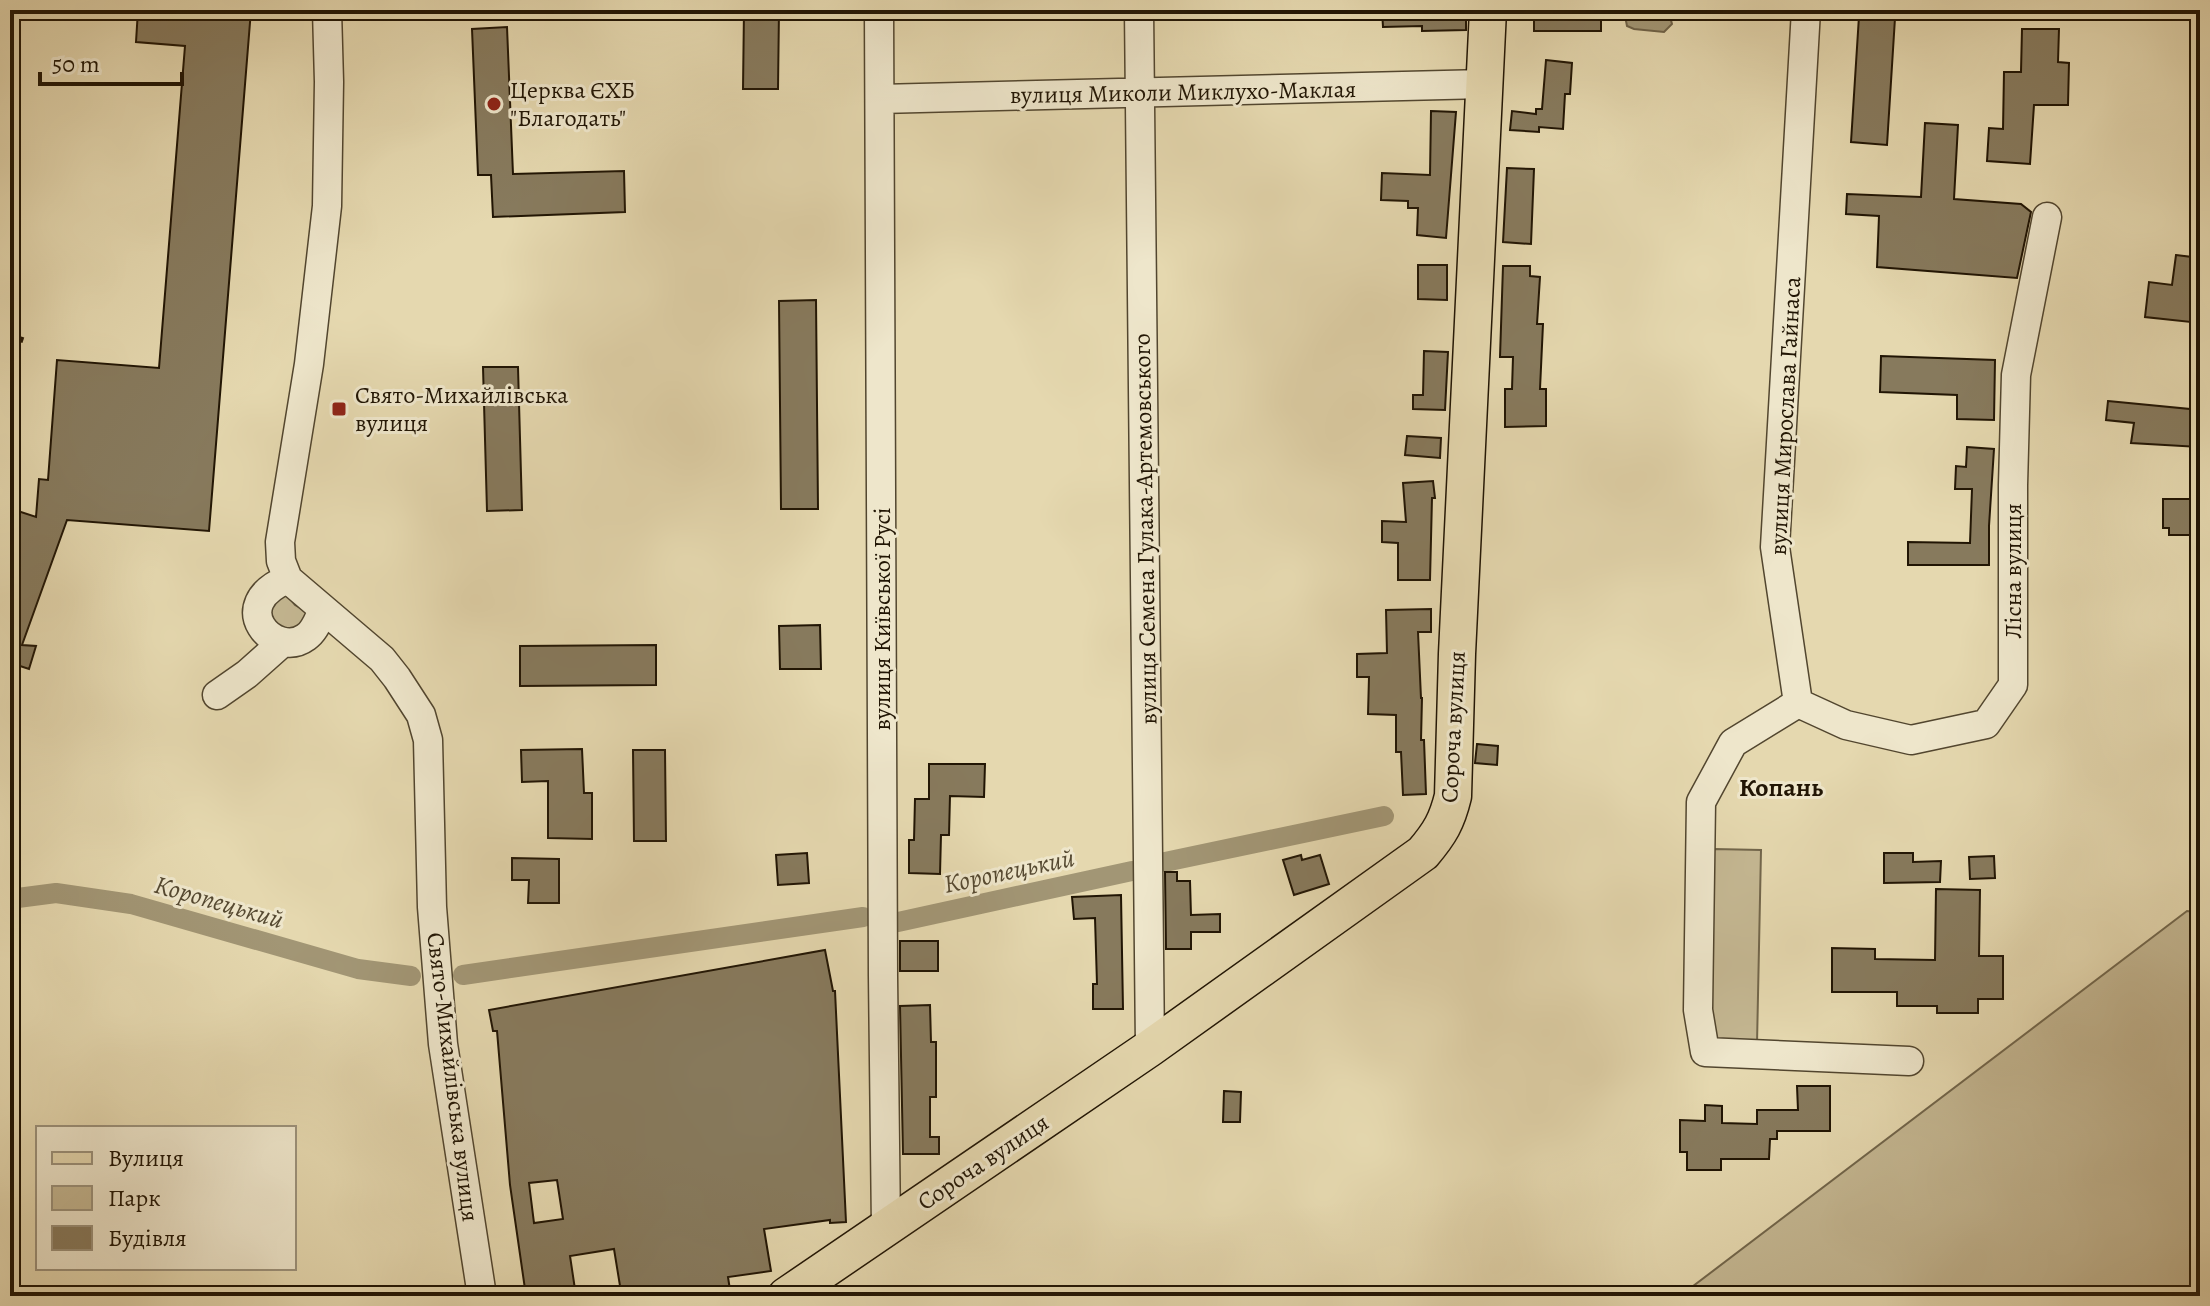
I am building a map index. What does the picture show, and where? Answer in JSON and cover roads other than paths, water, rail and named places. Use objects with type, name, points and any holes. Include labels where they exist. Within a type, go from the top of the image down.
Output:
[{"type":"main road","name":"Сороча вулиця","points":[[786,1296],[1150,1048],[1423,853],[1448,818],[1453,796],[1488,10]]},
{"type":"street","points":[[288,579],[269,588],[259,602],[259,620],[276,638],[300,640],[314,630],[323,610],[288,579],[281,561],[280,542],[309,364],[327,206],[327,10]]},
{"type":"street","name":"вулиця Київської Русі","points":[[879,10],[886,1228]]},
{"type":"street","name":"вулиця Семена Гулака-Артемовського","points":[[1139,10],[1150,1048]]},
{"type":"street","name":"вулиця Мирослава Гайнаса","points":[[1798,703],[1775,547],[1806,10]]},
{"type":"street","name":"вулиця Миколи Миклухо-Маклая","points":[[880,99],[1485,84]]},
{"type":"street","name":"Лісна вулиця","points":[[1798,703],[1846,725],[1911,740],[1986,724],[2013,685],[2016,375],[2047,217]]},
{"type":"street","name":"Свято-Михайлівська вулиця","points":[[323,610],[359,637],[390,668],[421,715],[428,740],[432,907],[442,1030],[482,1296]]},
{"type":"street","points":[[217,695],[247,674],[276,638]]},
{"type":"street","points":[[1798,703],[1733,743],[1701,802],[1698,1010],[1705,1052],[1909,1061]]},
{"type":"waterway","name":"Коропецький","points":[[1165,862],[1384,816]]},
{"type":"waterway","name":"Коропецький","points":[[898,922],[1132,871]]},
{"type":"waterway","name":"Коропецький","points":[[10,899],[56,893],[131,904],[358,969],[411,976]]},
{"type":"waterway","name":"Коропецький","points":[[463,975],[863,917]]},
{"type":"railway","points":[[10,336],[35,344]]},
{"type":"place","name":"Церква ЄХБ \"Благодать\"","points":[[494,104]]},
{"type":"place","name":"Свято-Михайлівська вулиця","points":[[339,409]]},
{"type":"district","name":"Копань","points":[[1781,787]]}]
